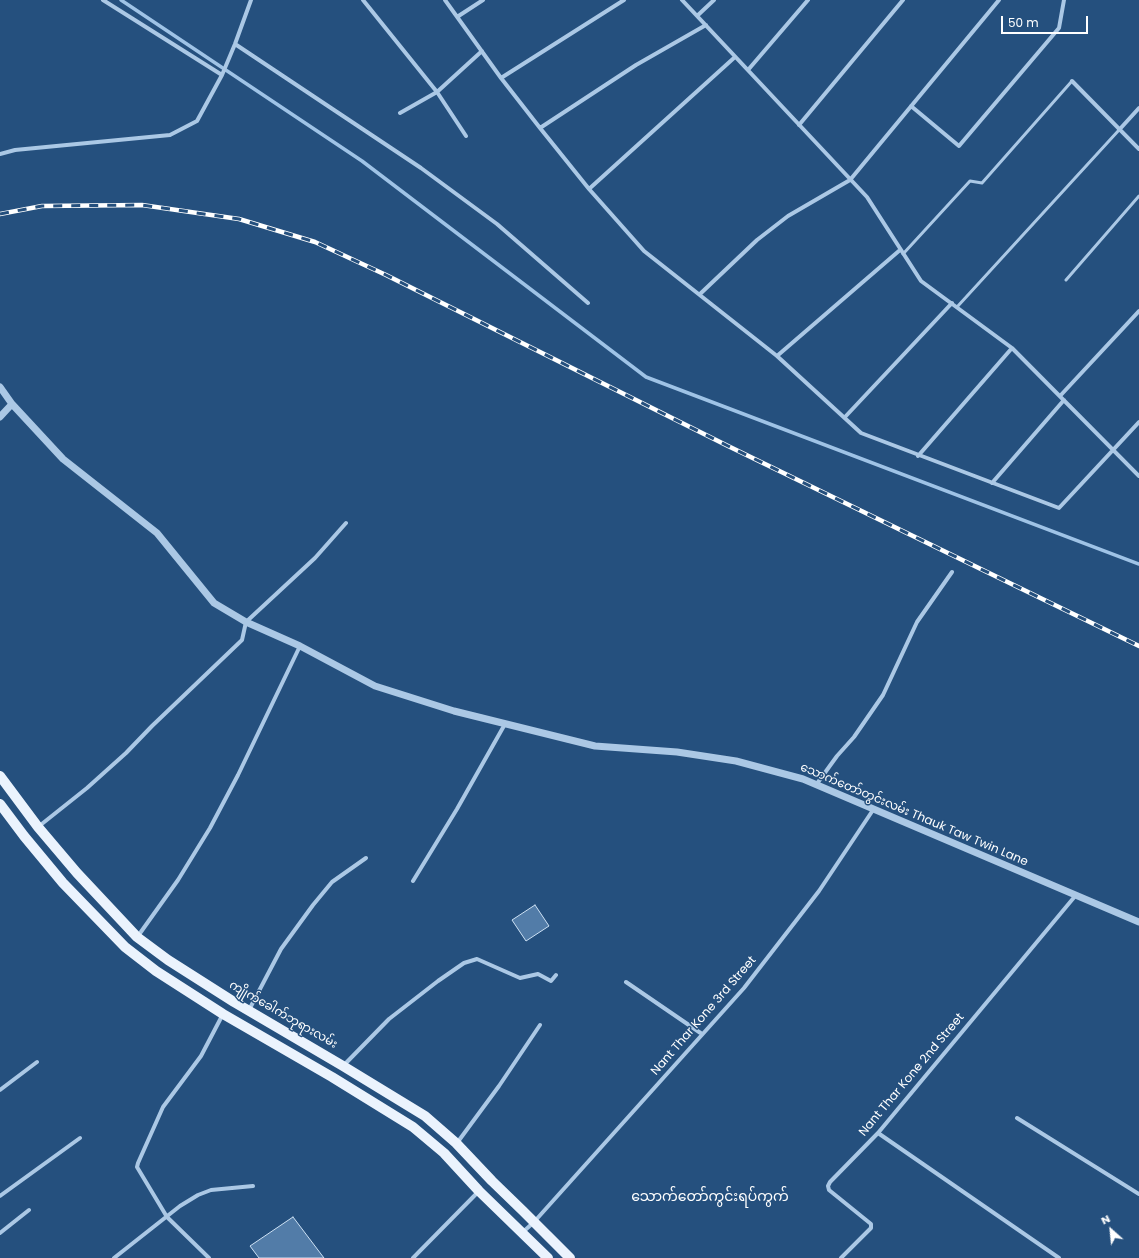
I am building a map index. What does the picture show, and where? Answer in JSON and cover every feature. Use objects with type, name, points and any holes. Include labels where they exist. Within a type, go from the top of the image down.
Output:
[{"type":"main road","name":"ကျိုက်ခေါက်ဘုရားလမ်း","points":[[0,776],[38,827],[76,873],[138,937],[168,960],[248,1011],[344,1066],[425,1116],[456,1143],[570,1258]]},
{"type":"main road","points":[[0,804],[63,883],[125,947],[156,971],[223,1014],[332,1077],[413,1127],[444,1153],[479,1191],[548,1258]]},
{"type":"street","points":[[103,0],[222,75]]},
{"type":"street","points":[[0,154],[15,150],[170,135],[197,121],[222,75],[251,0]]},
{"type":"street","points":[[363,0],[437,92],[466,136]]},
{"type":"street","points":[[445,0],[501,78],[540,128],[589,189],[644,251],[777,356],[861,433],[918,456],[1059,508],[1139,422]]},
{"type":"street","points":[[457,17],[483,0]]},
{"type":"street","points":[[501,78],[624,0]]},
{"type":"street","points":[[682,0],[867,197],[921,281],[1012,348],[1139,476]]},
{"type":"street","points":[[697,16],[714,0]]},
{"type":"street","points":[[748,70],[808,0]]},
{"type":"street","points":[[799,125],[903,0]]},
{"type":"street","points":[[700,294],[757,240],[788,216],[850,180],[999,0]]},
{"type":"street","points":[[911,106],[959,146],[1059,28],[1064,0]]},
{"type":"street","points":[[540,128],[636,65],[706,25]]},
{"type":"street","points":[[235,44],[421,168],[497,224],[588,303]]},
{"type":"street","points":[[400,113],[437,92],[482,52]]},
{"type":"street","points":[[589,189],[735,56]]},
{"type":"street","points":[[1072,81],[1139,149]]},
{"type":"street","points":[[1119,130],[1139,108]]},
{"type":"street","points":[[777,356],[902,252]]},
{"type":"street","points":[[845,417],[952,303]]},
{"type":"street","points":[[1060,396],[1139,311]]},
{"type":"street","points":[[918,456],[1012,348]]},
{"type":"street","name":"သောက်တော်တွင်းလမ်း Thauk Taw Twin Lane","points":[[0,387],[12,404],[63,459],[157,533],[214,603],[246,622],[300,646],[375,686],[454,711],[595,746],[677,752],[736,761],[803,779],[1139,922]]},
{"type":"street","points":[[992,483],[1064,400]]},
{"type":"street","points":[[0,417],[12,404]]},
{"type":"street","points":[[38,827],[87,788],[126,753],[242,640],[246,622],[315,558],[346,523]]},
{"type":"street","points":[[816,785],[837,756],[854,737],[883,695],[917,622],[952,572]]},
{"type":"street","points":[[138,937],[178,880],[210,828],[238,775],[300,646]]},
{"type":"street","points":[[413,881],[457,809],[505,724]]},
{"type":"street","name":"Nant Thar Kone 3rd Street","points":[[523,1233],[744,988],[819,891],[873,810]]},
{"type":"street","points":[[248,1011],[281,949],[313,905],[332,882],[366,858]]},
{"type":"street","name":"Nant Thar Kone 2nd Street","points":[[841,1258],[871,1228],[871,1224],[829,1190],[828,1186],[830,1182],[878,1133],[1076,895]]},
{"type":"street","points":[[344,1066],[389,1019],[464,963],[477,959],[520,978],[538,974],[551,981],[556,975]]},
{"type":"street","points":[[626,982],[702,1034]]},
{"type":"street","points":[[209,1258],[167,1217],[137,1167],[162,1107],[200,1056],[223,1014]]},
{"type":"street","points":[[456,1143],[499,1086],[540,1025]]},
{"type":"street","points":[[0,1090],[37,1062]]},
{"type":"street","points":[[1017,1118],[1139,1194]]},
{"type":"street","points":[[878,1133],[1059,1258]]},
{"type":"street","points":[[0,1196],[80,1138]]},
{"type":"street","points":[[114,1258],[180,1206],[198,1195],[211,1190],[253,1186]]},
{"type":"street","points":[[414,1258],[479,1191]]},
{"type":"street","points":[[0,1233],[29,1210]]},
{"type":"lane","points":[[902,252],[970,181],[982,183],[1072,81]]},
{"type":"lane","points":[[957,307],[1119,130]]},
{"type":"lane","points":[[1066,280],[1139,196]]},
{"type":"building","points":[[535,905],[549,926],[526,941],[512,920]]},
{"type":"building","points":[[293,1217],[324,1258],[259,1258],[250,1246]]},
{"type":"waterway","points":[[121,0],[362,161],[646,377],[1139,564]]},
{"type":"railway","points":[[0,214],[42,206],[142,205],[239,219],[315,242],[386,275],[728,446],[1139,646]]},
{"type":"district","name":"သောက်တော်ကွင်းရပ်ကွက်","points":[[710,1197]]}]
